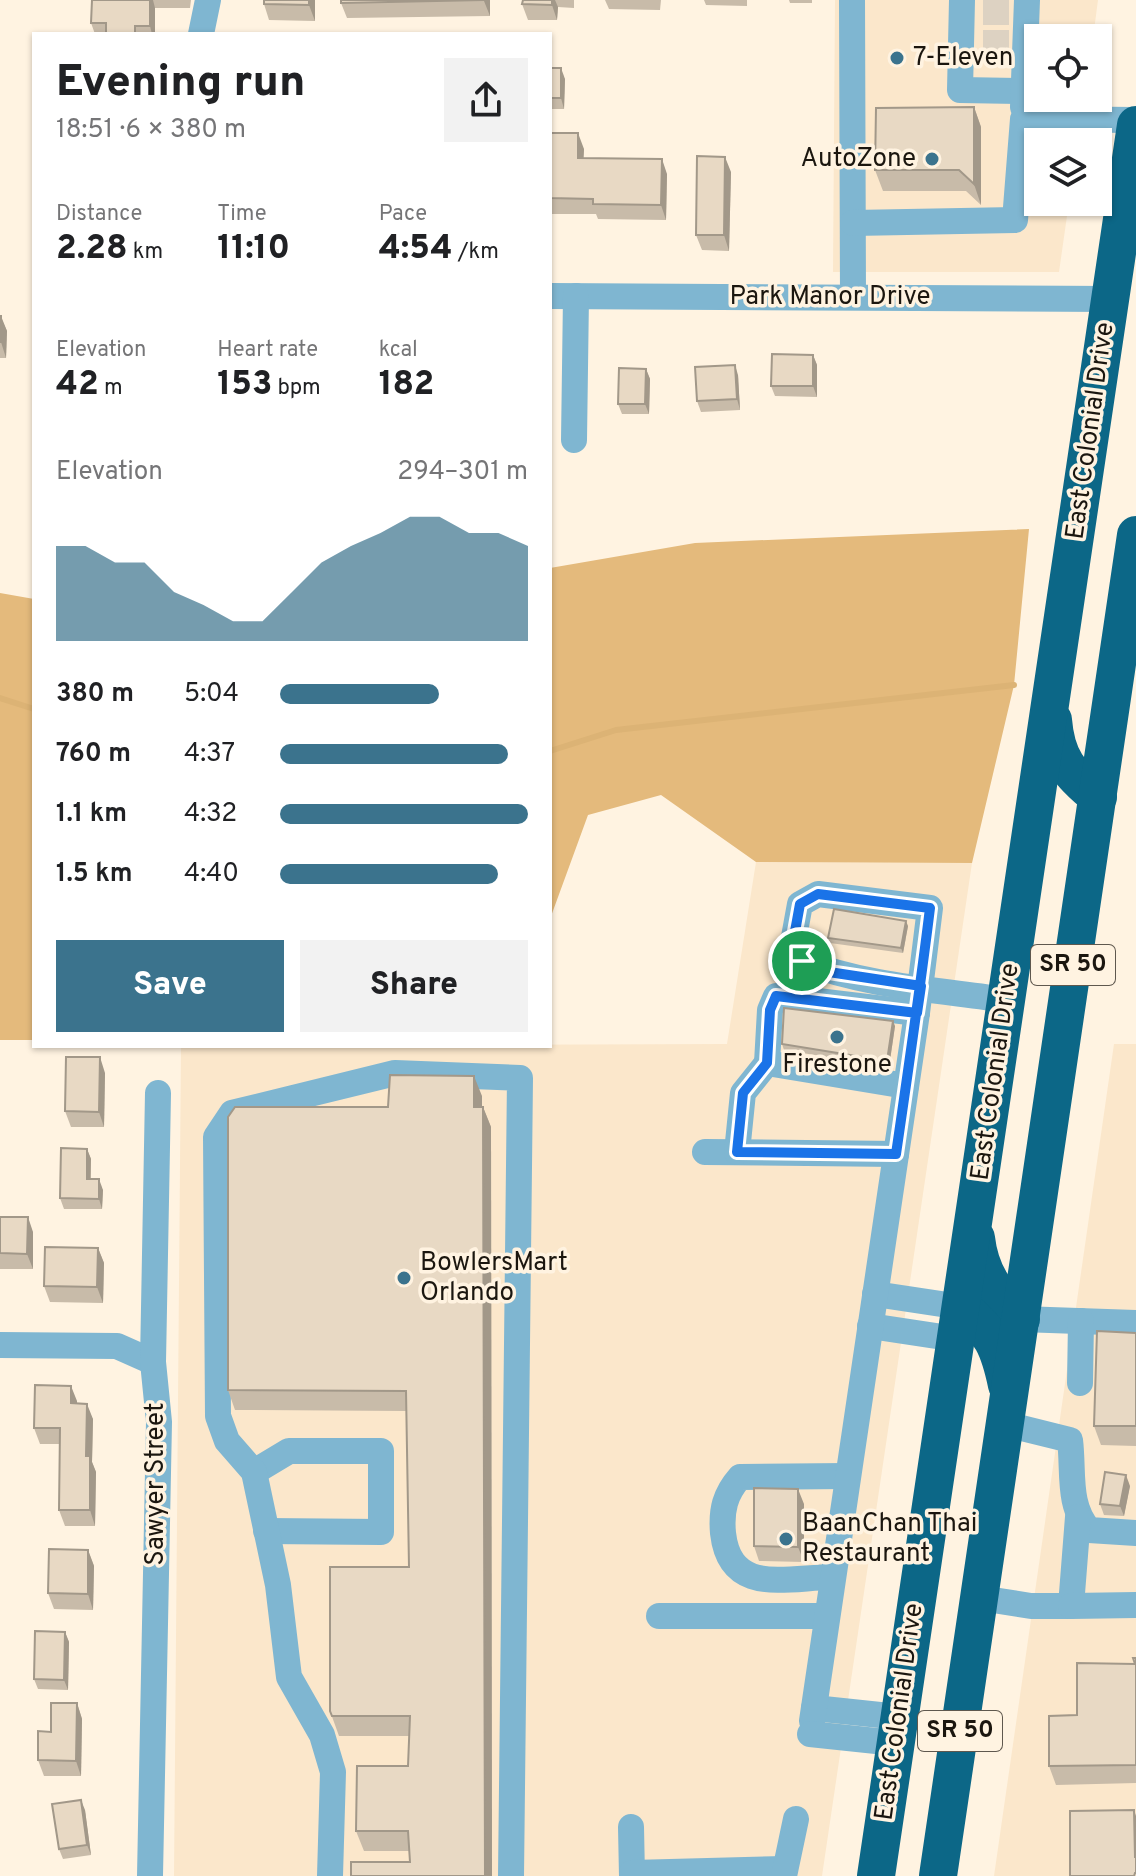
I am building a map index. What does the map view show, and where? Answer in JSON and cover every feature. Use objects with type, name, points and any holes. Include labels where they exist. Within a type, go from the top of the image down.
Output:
[{"type":"highway","name":"East Colonial Drive","points":[[876,1876],[1136,122]]},
{"type":"highway","name":"SR 50","points":[[938,1876],[1136,535]]},
{"type":"highway","points":[[1051,701],[1054,741],[1071,776],[1098,797]]},
{"type":"highway","points":[[974,1220],[978,1259],[992,1290],[1021,1319]]},
{"type":"highway","points":[[959,1323],[986,1326],[1001,1356],[1008,1410]]},
{"type":"street","points":[[201,32],[208,0]]},
{"type":"street","points":[[852,0],[853,297]]},
{"type":"street","points":[[969,8],[972,43],[960,90],[1024,91]]},
{"type":"street","points":[[853,223],[1015,220],[1024,91],[1020,44],[1022,8]]},
{"type":"street","points":[[1023,119],[1136,122]]},
{"type":"street","points":[[563,296],[574,440]]},
{"type":"street","name":"Park Manor Drive","points":[[563,296],[1110,299]]},
{"type":"street","points":[[897,1730],[812,1721],[825,1616],[921,986],[930,908],[818,894],[800,904],[794,937],[802,961],[829,972],[921,986],[1007,1000]]},
{"type":"street","points":[[737,1152],[743,1093],[767,1063],[770,1010],[776,996],[917,1013]]},
{"type":"street","points":[[767,1063],[906,1086]]},
{"type":"street","points":[[330,1876],[333,1772],[322,1735],[289,1677],[278,1585],[254,1472],[227,1441],[218,1416],[216,1137],[232,1113],[395,1073],[520,1078],[511,1876]]},
{"type":"street","name":"Sawyer Street","points":[[150,1876],[159,1422],[153,1362],[158,1093]]},
{"type":"street","points":[[705,1152],[896,1154]]},
{"type":"street","points":[[875,1294],[959,1323]]},
{"type":"street","points":[[1021,1319],[1136,1323]]},
{"type":"street","points":[[1080,1383],[1081,1321]]},
{"type":"street","points":[[870,1326],[959,1323]]},
{"type":"street","points":[[0,1345],[117,1346],[153,1362]]},
{"type":"street","points":[[1008,1410],[1070,1440],[1073,1502],[1078,1517],[1089,1530],[1136,1533]]},
{"type":"street","points":[[254,1472],[289,1451],[381,1451],[381,1532],[266,1531]]},
{"type":"street","points":[[831,1577],[759,1578],[739,1572],[725,1552],[722,1519],[727,1492],[740,1477],[847,1476]]},
{"type":"street","points":[[1071,1606],[1078,1517]]},
{"type":"street","points":[[980,1598],[1031,1606],[1136,1605]]},
{"type":"street","points":[[659,1616],[825,1616]]},
{"type":"street","points":[[631,1827],[632,1875],[785,1873],[796,1819]]},
{"type":"shaded area","points":[[835,0],[1098,0],[1095,24],[1024,24],[1024,112],[1082,112],[1080,128],[1024,128],[1024,216],[1067,216],[1059,272],[833,272]]},
{"type":"shaded area","points":[[1029,529],[1014,685],[972,863],[756,862],[661,795],[588,815],[552,914],[552,568],[695,543]]},
{"type":"shaded area","points":[[0,593],[32,599],[32,1040],[0,1040]]},
{"type":"shaded area","points":[[756,862],[972,863],[822,1876],[174,1876],[181,1048],[552,1048],[552,1045],[727,1044]]},
{"type":"shaded area","points":[[1114,1044],[1136,1044],[1136,1876],[994,1876]]},
{"type":"building","points":[[92,0],[150,0],[150,26],[135,26],[135,32],[106,32],[106,23],[91,23]]},
{"type":"building","points":[[264,0],[309,0],[309,5],[264,4]]},
{"type":"building","points":[[341,0],[484,0],[341,3]]},
{"type":"building","points":[[523,0],[552,0],[552,5],[522,4]]},
{"type":"building","points":[[552,68],[561,68],[561,98],[552,98]]},
{"type":"building","name":"AutoZone","points":[[974,107],[974,184],[959,170],[875,170],[876,108]]},
{"type":"building","points":[[552,133],[578,133],[578,158],[662,159],[661,205],[593,204],[593,199],[552,198]]},
{"type":"building","points":[[697,156],[725,157],[724,235],[696,235]]},
{"type":"building","points":[[772,354],[813,355],[813,386],[771,386]]},
{"type":"building","points":[[735,365],[737,399],[697,401],[695,367]]},
{"type":"building","points":[[619,368],[646,369],[645,404],[618,404]]},
{"type":"building","points":[[834,909],[906,921],[901,948],[828,938]]},
{"type":"building","name":"Firestone","points":[[784,1008],[893,1021],[887,1061],[782,1044]]},
{"type":"building","points":[[66,1057],[100,1057],[99,1112],[65,1111]]},
{"type":"building","points":[[390,1075],[474,1076],[474,1107],[483,1107],[485,1876],[351,1876],[351,1862],[410,1862],[408,1831],[356,1831],[357,1766],[408,1766],[410,1716],[332,1716],[330,1711],[330,1567],[409,1567],[406,1391],[228,1390],[228,1117],[235,1107],[388,1107]]},
{"type":"building","points":[[61,1148],[87,1149],[87,1179],[99,1179],[99,1199],[60,1198]]},
{"type":"building","points":[[0,1217],[28,1217],[27,1254],[0,1253]]},
{"type":"building","points":[[45,1247],[98,1248],[97,1287],[44,1286]]},
{"type":"building","points":[[1097,1331],[1136,1333],[1136,1426],[1094,1426]]},
{"type":"building","points":[[35,1385],[71,1386],[71,1403],[87,1404],[86,1456],[90,1456],[90,1510],[59,1510],[60,1428],[34,1428]]},
{"type":"building","points":[[1105,1472],[1126,1475],[1120,1506],[1100,1504]]},
{"type":"building","points":[[754,1488],[798,1489],[798,1547],[754,1546]]},
{"type":"building","points":[[49,1549],[88,1550],[88,1594],[48,1593]]},
{"type":"building","points":[[35,1631],[65,1632],[64,1680],[34,1679]]},
{"type":"building","points":[[1133,1658],[1136,1658],[1136,1765],[1049,1766],[1049,1716],[1077,1715],[1077,1663],[1135,1664]]},
{"type":"building","points":[[51,1703],[77,1703],[76,1761],[38,1760],[38,1731],[51,1732]]},
{"type":"building","points":[[81,1800],[87,1845],[59,1849],[52,1804]]},
{"type":"building","points":[[1134,1810],[1134,1876],[1070,1876],[1070,1811]]},
{"type":"waterway","points":[[552,750],[616,730],[1014,685]]},
{"type":"waterway","points":[[0,698],[32,708]]},
{"type":"tunnel","points":[[983,12],[1014,12]]},
{"type":"tunnel","points":[[983,43],[1014,43]]},
{"type":"place","name":"7-Eleven","points":[[897,58]]},
{"type":"place","name":"AutoZone","points":[[932,159]]},
{"type":"place","name":"Firestone","points":[[837,1037]]},
{"type":"place","name":"BowlersMart Orlando","points":[[404,1278]]},
{"type":"place","name":"BaanChan Thai Restaurant","points":[[786,1539]]},
{"type":"route","points":[[802,961],[794,937],[800,904],[818,894],[930,908],[921,986],[917,1013],[906,1086],[896,1154],[737,1152],[743,1093],[767,1063],[770,1010],[776,996],[917,1013],[921,986],[829,972],[802,961]]}]
